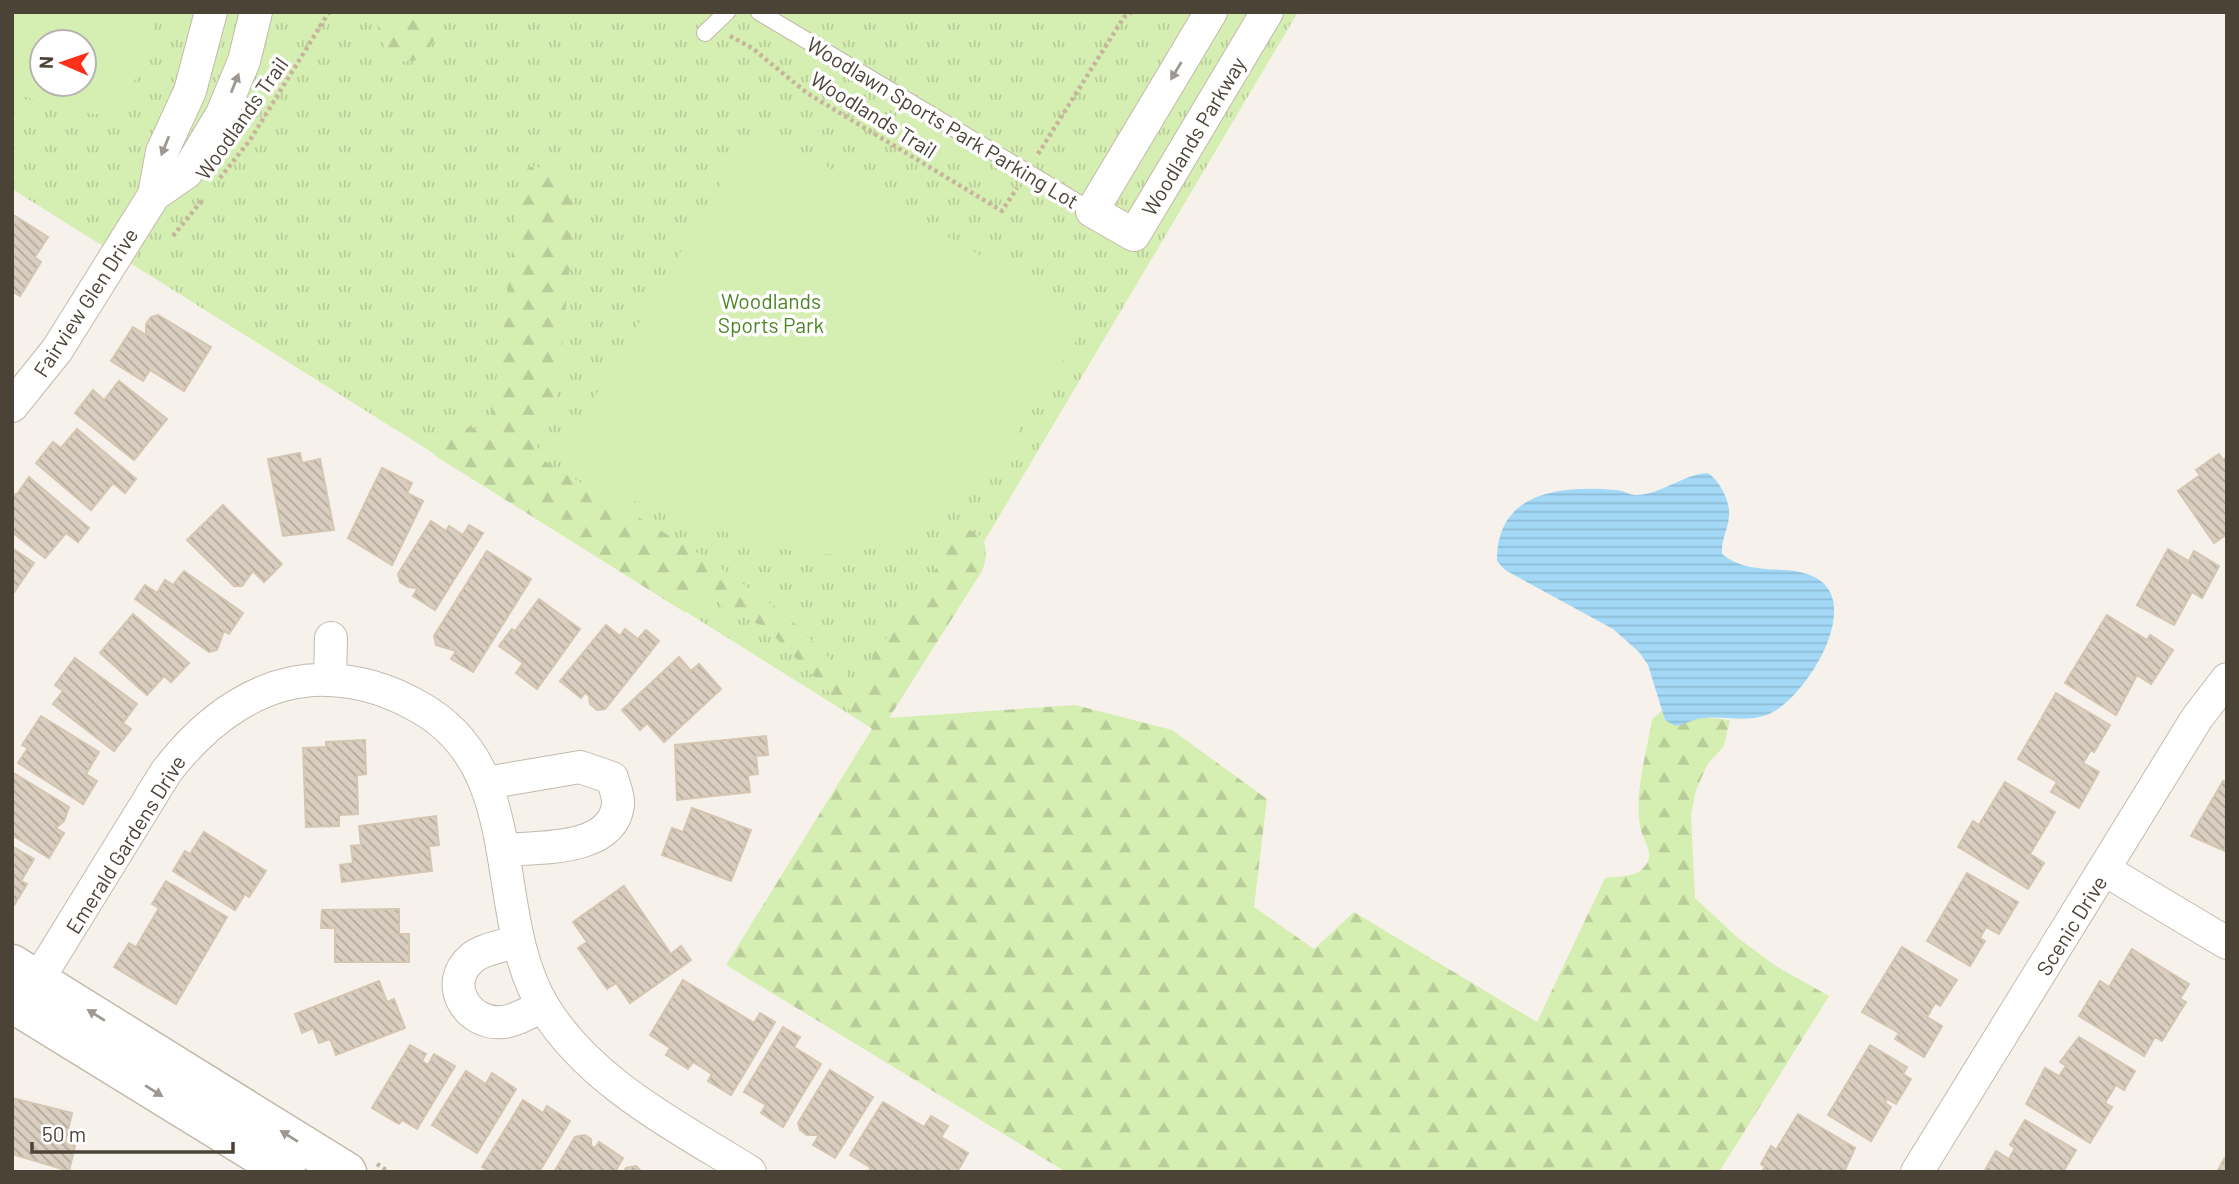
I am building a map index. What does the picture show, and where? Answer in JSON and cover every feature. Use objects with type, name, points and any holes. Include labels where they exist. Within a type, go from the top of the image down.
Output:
[{"type":"street","name":"Fairview Glen Drive","points":[[12,406],[57,350],[154,195],[162,152],[190,91],[211,12]]},
{"type":"street","name":"Fairview Glen Drive","points":[[154,195],[187,172],[222,114],[244,61],[256,12]]},
{"type":"street","points":[[1092,211],[1211,12]]},
{"type":"street","name":"Woodlands Parkway","points":[[1092,211],[1134,235],[1267,12]]},
{"type":"street","points":[[330,680],[331,638]]},
{"type":"street","name":"Scenic Drive","points":[[1917,1172],[2197,718],[2227,679]]},
{"type":"street","name":"Emerald Gardens Drive","points":[[21,989],[166,772],[189,742],[243,700],[293,683],[330,680],[374,687],[434,715],[477,762],[486,783],[503,850],[509,903],[531,984],[543,1006],[568,1040],[617,1086],[750,1172]]},
{"type":"street","points":[[486,783],[580,767],[612,778],[618,802],[613,822],[592,836],[571,844],[503,850]]},
{"type":"street","points":[[2105,870],[2227,943]]},
{"type":"street","points":[[518,941],[473,956],[461,972],[458,993],[468,1011],[481,1020],[504,1023],[543,1006]]},
{"type":"street","points":[[21,989],[286,1172]]},
{"type":"street","points":[[21,989],[347,1172]]},
{"type":"lane","points":[[705,33],[727,12]]},
{"type":"lane","name":"Woodlawn Sports Park Parking Lot","points":[[759,12],[1092,211]]},
{"type":"path","points":[[1034,161],[1124,17],[1132,12]]},
{"type":"path","name":"Woodlands Trail","points":[[173,236],[250,140],[329,13]]},
{"type":"path","name":"Woodlands Trail","points":[[705,33],[729,35],[752,48],[807,93],[1002,211],[1018,187]]},
{"type":"green space","name":"Woodlands Sports Park","points":[[12,12],[1298,12],[873,729],[12,189]]},
{"type":"green space","points":[[12,12],[158,12],[150,48],[127,97],[104,115],[76,112],[29,98],[98,98],[98,28],[28,28],[28,98],[12,93]]},
{"type":"green space","points":[[378,12],[438,12],[438,34],[421,60],[396,62],[381,39]]},
{"type":"green space","points":[[769,133],[1090,319],[1002,455],[945,509],[900,540],[850,554],[803,554],[686,521],[565,474],[564,449],[746,141]]},
{"type":"green space","points":[[533,166],[550,173],[563,185],[571,201],[574,219],[557,403],[540,423],[536,435],[538,450],[543,460],[703,556],[784,613],[854,682],[861,683],[869,673],[873,654],[923,592],[956,532],[961,529],[976,533],[981,537],[986,549],[982,571],[889,718],[1075,705],[1172,730],[1267,799],[1254,907],[1314,949],[1354,912],[1537,1022],[1605,878],[1637,873],[1648,861],[1649,851],[1640,826],[1639,800],[1652,719],[1662,711],[1665,720],[1704,717],[1730,720],[1724,746],[1707,765],[1696,790],[1691,815],[1695,898],[1738,938],[1776,966],[1829,996],[1719,1172],[1066,1172],[726,965],[872,729],[835,698],[766,628],[723,607],[709,590],[686,613],[434,455],[435,437],[446,423],[485,430],[492,425],[489,398],[498,373],[520,185],[527,169]]},
{"type":"water","points":[[1708,473],[1720,486],[1728,504],[1729,516],[1722,554],[1747,566],[1800,572],[1812,576],[1822,582],[1832,596],[1834,614],[1822,654],[1797,692],[1783,706],[1761,717],[1701,718],[1675,726],[1665,720],[1648,665],[1639,652],[1613,629],[1505,570],[1497,561],[1500,538],[1507,520],[1519,507],[1553,492],[1594,489],[1615,490],[1633,495],[1645,494]]},
{"type":"building","points":[[12,214],[48,237],[35,257],[41,262],[20,296],[12,291]]},
{"type":"building","points":[[158,315],[211,347],[184,391],[150,370],[143,381],[111,361],[133,327],[146,335],[146,324],[151,317]]},
{"type":"building","points":[[119,381],[167,419],[134,460],[75,413],[93,390],[104,400]]},
{"type":"building","points":[[77,429],[136,479],[125,493],[113,483],[91,510],[36,463],[53,442],[61,448]]},
{"type":"building","points":[[300,453],[302,463],[320,459],[334,530],[283,536],[268,459]]},
{"type":"building","points":[[2219,454],[2223,460],[2227,457],[2227,534],[2214,543],[2178,491],[2200,475],[2196,470]]},
{"type":"building","points":[[382,468],[412,483],[407,493],[423,501],[392,565],[348,538]]},
{"type":"building","points":[[29,477],[89,528],[78,542],[66,533],[45,558],[12,532],[12,495],[17,494]]},
{"type":"building","points":[[223,505],[282,564],[264,582],[253,571],[242,586],[234,586],[187,540]]},
{"type":"building","points":[[431,521],[446,531],[449,526],[463,535],[469,525],[483,533],[435,610],[413,596],[418,588],[408,587],[400,582],[398,574]]},
{"type":"building","points":[[12,548],[34,563],[12,595]]},
{"type":"building","points":[[2168,549],[2189,561],[2194,551],[2219,566],[2202,598],[2192,592],[2174,625],[2137,605]]},
{"type":"building","points":[[487,551],[531,579],[473,672],[451,659],[456,651],[436,645],[434,636]]},
{"type":"building","points":[[184,571],[243,613],[229,634],[224,631],[217,650],[209,652],[135,599],[145,585],[157,593],[165,580],[173,585]]},
{"type":"building","points":[[539,599],[580,629],[537,689],[516,673],[523,663],[499,646],[512,629],[515,631]]},
{"type":"building","points":[[133,614],[189,663],[171,682],[164,676],[147,695],[100,653]]},
{"type":"building","points":[[2107,615],[2147,640],[2150,635],[2173,650],[2151,684],[2137,675],[2116,715],[2065,683]]},
{"type":"building","points":[[606,625],[620,636],[625,629],[638,639],[646,630],[659,641],[605,709],[597,710],[590,704],[589,696],[585,693],[581,698],[560,681]]},
{"type":"building","points":[[679,657],[691,671],[699,664],[721,689],[664,742],[647,723],[640,730],[622,710]]},
{"type":"building","points":[[75,658],[137,704],[123,723],[131,729],[114,751],[53,704],[63,691],[55,685]]},
{"type":"building","points":[[2056,693],[2110,725],[2094,752],[2091,750],[2083,763],[2099,772],[2079,808],[2051,792],[2057,782],[2018,759]]},
{"type":"building","points":[[41,716],[99,752],[86,774],[97,781],[83,804],[18,763],[28,748],[22,745]]},
{"type":"building","points":[[766,736],[768,755],[756,756],[758,774],[748,775],[750,792],[677,800],[675,745]]},
{"type":"building","points":[[365,740],[366,774],[357,775],[358,814],[339,815],[339,826],[306,827],[303,748],[326,747],[326,742]]},
{"type":"building","points":[[12,772],[69,807],[64,821],[56,828],[64,833],[49,858],[12,835]]},
{"type":"building","points":[[2223,781],[2227,783],[2225,851],[2191,836]]},
{"type":"building","points":[[2005,782],[2055,812],[2030,854],[2044,863],[2028,889],[1958,847],[1973,821],[1979,825]]},
{"type":"building","points":[[692,808],[751,830],[731,881],[662,855],[672,828],[683,832]]},
{"type":"building","points":[[436,816],[439,845],[429,846],[432,871],[342,882],[340,865],[353,863],[351,846],[361,845],[359,826]]},
{"type":"building","points":[[204,832],[266,871],[249,897],[245,894],[235,910],[173,871],[185,851],[190,854]]},
{"type":"building","points":[[12,846],[34,859],[21,881],[27,884],[13,907]]},
{"type":"building","points":[[1967,873],[2018,902],[1999,934],[1986,927],[1980,938],[1985,941],[1970,966],[1927,941]]},
{"type":"building","points":[[166,881],[227,917],[176,1004],[114,967],[129,943],[136,947],[159,908],[152,904]]},
{"type":"building","points":[[624,886],[671,954],[681,946],[691,960],[630,1003],[616,983],[607,989],[578,948],[587,942],[573,922]]},
{"type":"building","points":[[399,909],[399,934],[409,934],[409,962],[335,962],[335,928],[321,928],[322,910]]},
{"type":"building","points":[[1902,947],[1957,980],[1940,1006],[1935,1003],[1927,1017],[1942,1026],[1924,1057],[1895,1039],[1899,1033],[1862,1012]]},
{"type":"building","points":[[2132,949],[2189,984],[2180,999],[2186,1002],[2162,1041],[2155,1037],[2144,1056],[2079,1016],[2100,981],[2109,987]]},
{"type":"building","points":[[683,980],[754,1023],[760,1013],[775,1022],[731,1095],[708,1081],[712,1074],[693,1062],[688,1069],[666,1055],[670,1048],[650,1035]]},
{"type":"building","points":[[379,981],[387,1002],[394,999],[405,1028],[336,1055],[330,1039],[319,1043],[313,1028],[302,1033],[295,1014]]},
{"type":"building","points":[[783,1027],[800,1037],[794,1047],[821,1064],[783,1127],[761,1113],[766,1105],[744,1092]]},
{"type":"building","points":[[2079,1037],[2135,1071],[2124,1090],[2116,1085],[2105,1103],[2112,1107],[2090,1143],[2026,1104],[2045,1068],[2059,1076],[2066,1066],[2060,1062]]},
{"type":"building","points":[[410,1045],[426,1054],[422,1061],[428,1065],[434,1054],[455,1066],[417,1129],[402,1120],[399,1124],[372,1108]]},
{"type":"building","points":[[1870,1045],[1907,1067],[1903,1074],[1911,1079],[1896,1104],[1887,1099],[1885,1103],[1891,1107],[1871,1141],[1828,1115]]},
{"type":"building","points":[[830,1070],[873,1097],[835,1158],[813,1145],[819,1135],[807,1135],[800,1130],[798,1123]]},
{"type":"building","points":[[466,1071],[486,1084],[492,1073],[516,1089],[477,1153],[432,1125]]},
{"type":"building","points":[[12,1098],[72,1113],[65,1143],[75,1146],[69,1171],[12,1154]]},
{"type":"building","points":[[523,1100],[543,1113],[547,1106],[570,1121],[539,1172],[490,1172],[482,1167]]},
{"type":"building","points":[[883,1102],[924,1127],[931,1116],[948,1126],[941,1137],[968,1153],[957,1172],[868,1172],[871,1168],[850,1155]]},
{"type":"building","points":[[1798,1114],[1855,1148],[1844,1172],[1762,1172],[1765,1167],[1761,1164],[1771,1146],[1776,1150]]},
{"type":"building","points":[[2025,1120],[2076,1150],[2063,1172],[1984,1172],[1996,1151],[2009,1159],[2015,1148],[2010,1145]]},
{"type":"building","points":[[585,1135],[591,1139],[591,1146],[595,1148],[599,1142],[623,1158],[615,1172],[554,1172],[575,1137]]},
{"type":"building","points":[[2224,1159],[2227,1172],[2217,1172]]},
{"type":"building","points":[[636,1166],[642,1172],[624,1172],[626,1168]]}]
